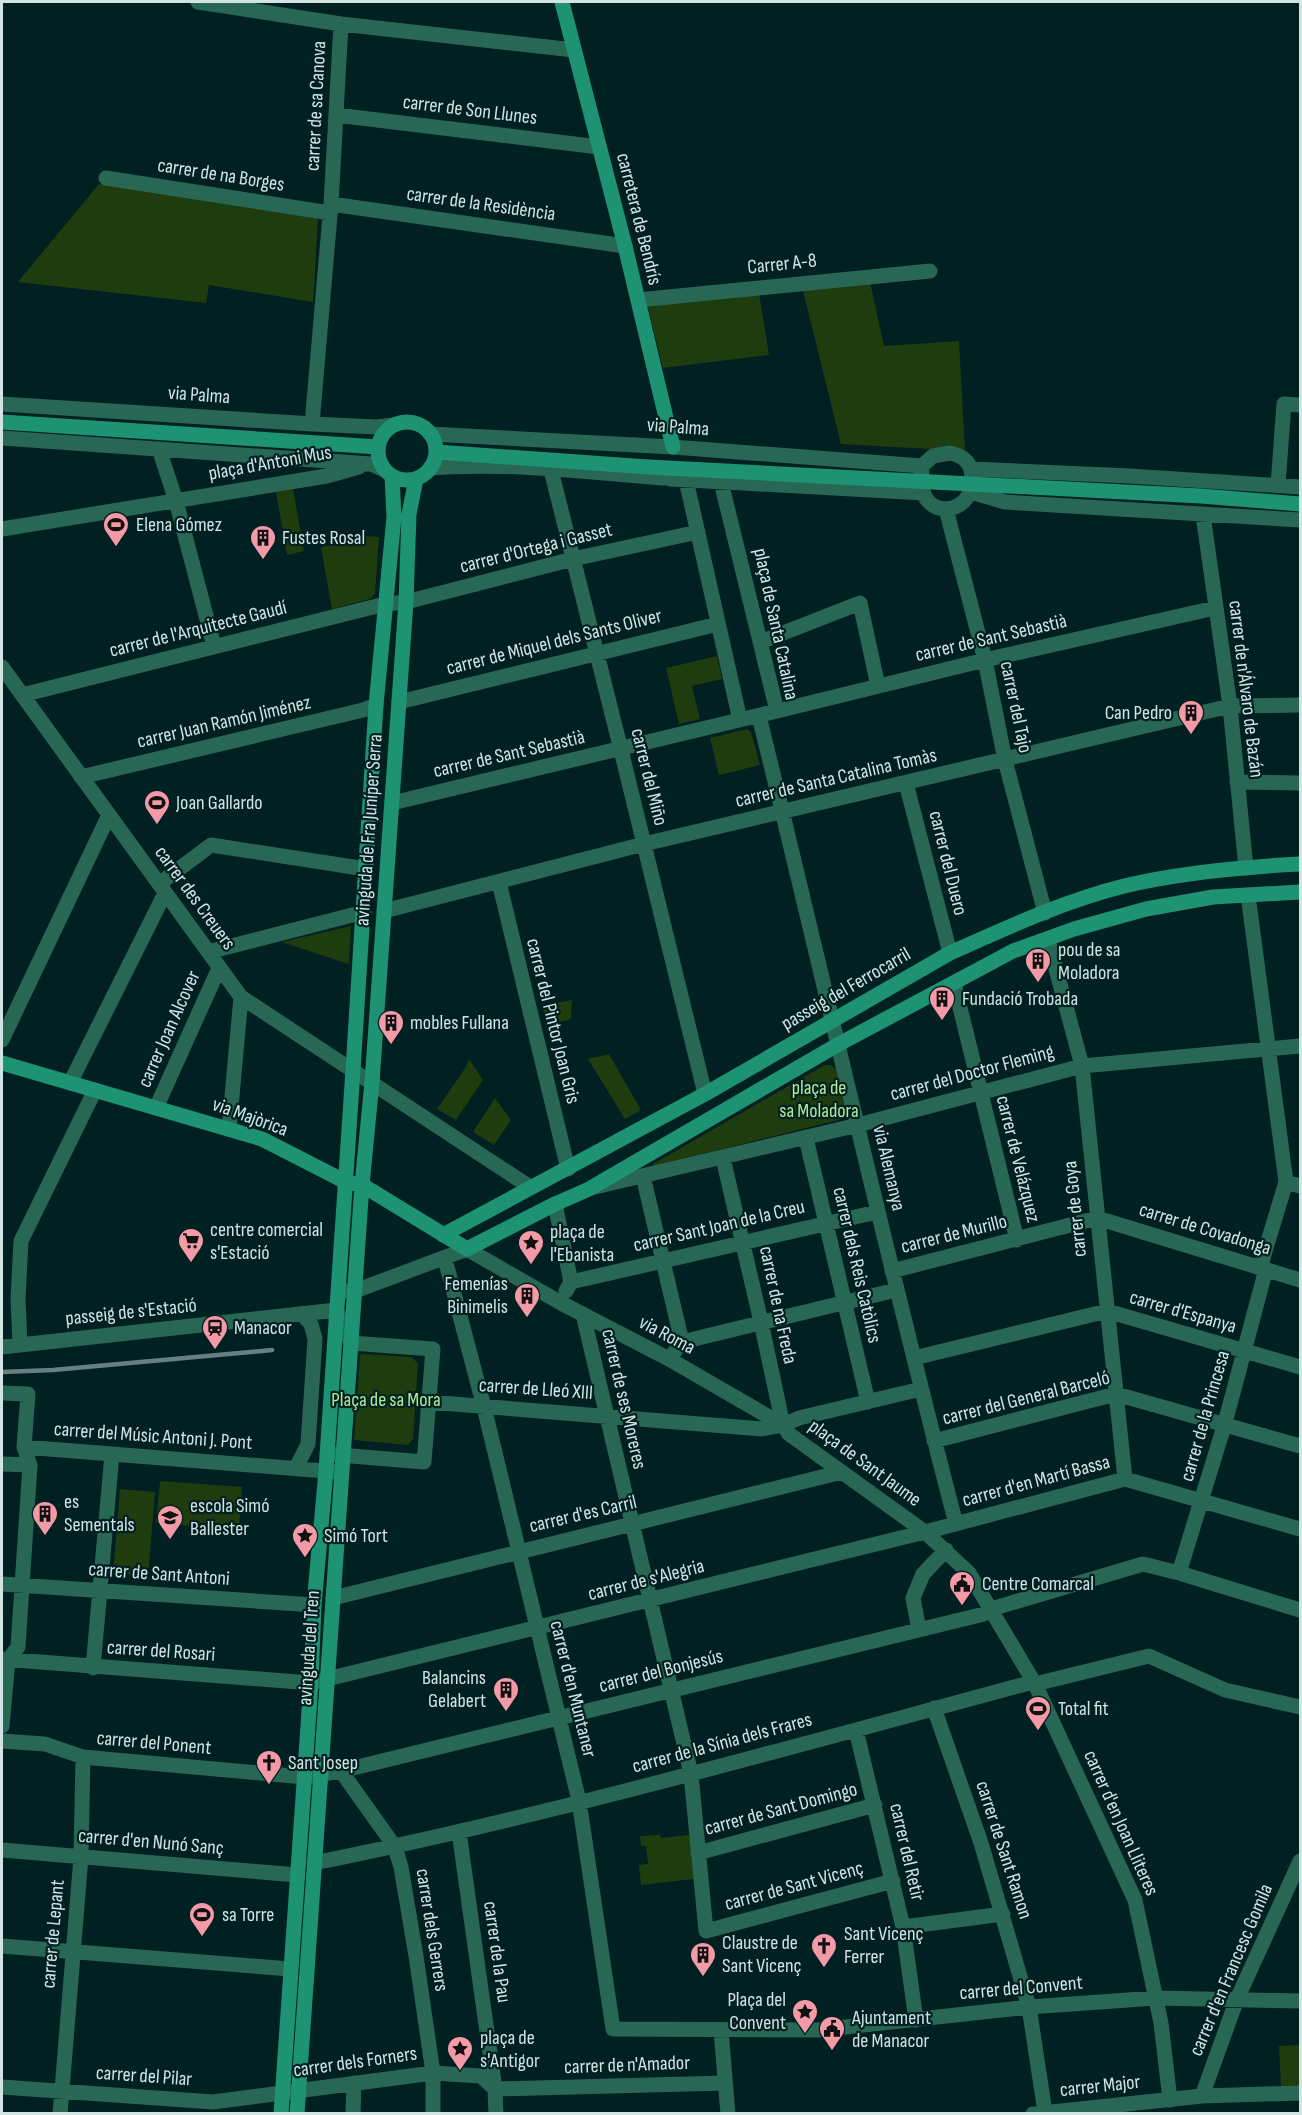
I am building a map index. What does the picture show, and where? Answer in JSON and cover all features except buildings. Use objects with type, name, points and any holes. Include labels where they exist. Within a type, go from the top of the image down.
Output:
[{"type":"main road","name":"carretera de Bendrís","points":[[562,2],[626,246],[673,447]]},
{"type":"main road","name":"via Palma","points":[[2,422],[378,447]]},
{"type":"main road","points":[[406,422],[415,423],[423,427],[434,441],[436,452],[430,468],[416,479],[407,480],[383,470],[378,447],[381,437],[393,426],[406,422]]},
{"type":"main road","points":[[436,452],[923,488],[1201,496],[1300,504]]},
{"type":"main road","name":"avinguda de Fra Juníper Serra","points":[[335,1454],[336,1310],[376,705],[394,517],[383,470]]},
{"type":"main road","name":"avinguda de Fra Juníper Serra","points":[[362,1185],[372,1082],[392,804],[406,602],[409,514],[416,479]]},
{"type":"main road","name":"passeig del Ferrocarril","points":[[443,1235],[705,1094],[950,953],[1045,913],[1124,886],[1183,874],[1300,864]]},
{"type":"main road","points":[[467,1249],[589,1189],[839,1044],[1013,951],[1074,929],[1146,909],[1213,897],[1300,892]]},
{"type":"main road","name":"via Majòrica","points":[[2,1063],[262,1139],[345,1182],[362,1185],[467,1249]]},
{"type":"main road","name":"avinguda del Tren","points":[[297,2114],[333,1598],[335,1454],[351,1342],[362,1185]]},
{"type":"main road","name":"avinguda del Tren","points":[[281,2114],[311,1683],[314,1605],[334,1472]]},
{"type":"street","points":[[198,2],[341,24]]},
{"type":"street","name":"carrer de sa Canova","points":[[312,424],[331,208],[341,24],[574,50]]},
{"type":"street","name":"carrer de Son Llunes","points":[[336,115],[600,147]]},
{"type":"street","name":"carrer de na Borges","points":[[106,178],[331,208]]},
{"type":"street","name":"carrer de la Residència","points":[[331,208],[626,246]]},
{"type":"street","name":"Carrer A-8","points":[[638,300],[930,271]]},
{"type":"street","name":"via Palma","points":[[2,404],[312,424],[393,426]]},
{"type":"street","points":[[1278,485],[1284,404],[1300,405]]},
{"type":"street","name":"via Palma","points":[[430,434],[673,447],[922,466]]},
{"type":"street","points":[[2,438],[159,449],[383,470]]},
{"type":"street","points":[[159,449],[176,501],[214,646]]},
{"type":"street","points":[[950,453],[965,460],[972,469],[972,489],[960,505],[946,509],[933,504],[923,488],[922,466],[933,456],[950,453]]},
{"type":"street","points":[[430,468],[461,466],[721,482],[923,488]]},
{"type":"street","points":[[648,467],[670,479]]},
{"type":"street","points":[[972,469],[1300,487]]},
{"type":"street","name":"plaça d'Antoni Mus","points":[[2,530],[327,476],[383,470]]},
{"type":"street","name":"carrer del Miño","points":[[550,470],[705,1094]]},
{"type":"street","points":[[686,480],[740,720]]},
{"type":"street","name":"plaça de Santa Catalina","points":[[721,482],[777,711],[740,720]]},
{"type":"street","points":[[972,489],[1005,502],[1300,520]]},
{"type":"street","name":"carrer del Tajo","points":[[946,509],[985,660],[1005,760],[1045,913]]},
{"type":"street","name":"carrer de n'Álvaro de Bazán","points":[[1203,515],[1230,706],[1246,868]]},
{"type":"street","name":"carrer d'Ortega i Gasset","points":[[385,604],[406,602],[573,559],[698,532]]},
{"type":"street","points":[[760,642],[860,603],[878,686]]},
{"type":"street","name":"carrer de l'Arquitecte Gaudí","points":[[22,695],[385,604]]},
{"type":"street","name":"carrer de Sant Sebastià","points":[[777,711],[985,660],[1215,608]]},
{"type":"street","name":"carrer de Miquel dels Sants Oliver","points":[[399,702],[718,624]]},
{"type":"street","name":"carrer des Creuers","points":[[2,667],[241,997],[530,1187]]},
{"type":"street","name":"carrer Juan Ramón Jiménez","points":[[81,777],[363,711],[376,705]]},
{"type":"street","name":"carrer de Santa Catalina Tomàs","points":[[384,911],[644,844],[1230,706],[1300,705]]},
{"type":"street","name":"via Alemanya","points":[[759,716],[896,1290],[956,1524]]},
{"type":"street","name":"carrer de Sant Sebastià","points":[[392,804],[740,720]]},
{"type":"street","points":[[1237,782],[1300,783]]},
{"type":"street","name":"carrer del Duero","points":[[906,783],[950,953]]},
{"type":"street","points":[[2,1040],[109,815]]},
{"type":"street","points":[[70,1083],[162,889],[211,845],[366,869]]},
{"type":"street","name":"carrer del Pintor Joan Gris","points":[[498,882],[568,1169]]},
{"type":"street","points":[[1248,894],[1268,1050],[1293,1184]]},
{"type":"street","points":[[208,952],[364,912]]},
{"type":"street","name":"carrer de Goya","points":[[1048,939],[1082,1066],[1125,1479]]},
{"type":"street","name":"carrer Joan Alcover","points":[[156,1108],[219,968]]},
{"type":"street","name":"carrer de Velázquez","points":[[954,983],[1017,1239]]},
{"type":"street","points":[[229,1129],[241,997]]},
{"type":"street","name":"carrer del Doctor Fleming","points":[[589,1189],[806,1138],[1082,1066],[1300,1046]]},
{"type":"street","points":[[20,1345],[18,1299],[21,1241],[95,1090]]},
{"type":"street","name":"carrer dels Reis Catòlics","points":[[806,1138],[868,1401]]},
{"type":"street","name":"carrer de na Freda","points":[[723,1158],[762,1322],[783,1425]]},
{"type":"street","points":[[643,1176],[682,1342]]},
{"type":"street","name":"carrer de la Princesa","points":[[1179,1573],[1226,1423],[1263,1268],[1293,1184]]},
{"type":"street","points":[[555,1204],[571,1282],[561,1304]]},
{"type":"street","name":"carrer Sant Joan de la Creu","points":[[571,1282],[877,1212]]},
{"type":"street","name":"carrer de Murillo","points":[[892,1271],[1097,1218]]},
{"type":"street","name":"carrer de Covadonga","points":[[1097,1218],[1300,1280]]},
{"type":"street","points":[[338,1292],[355,1291],[467,1249]]},
{"type":"street","name":"via Roma","points":[[467,1249],[561,1304],[669,1359],[783,1425]]},
{"type":"street","name":"carrer d'en Muntaner","points":[[445,1259],[484,1407],[579,1801],[613,2029],[721,2030]]},
{"type":"street","points":[[669,1359],[682,1342],[896,1290]]},
{"type":"street","points":[[335,1454],[424,1462],[433,1349],[351,1342],[336,1310]]},
{"type":"street","name":"passeig de s'Estació","points":[[2,1347],[336,1310]]},
{"type":"street","name":"carrer d'Espanya","points":[[914,1358],[1107,1311],[1300,1367]]},
{"type":"street","points":[[296,1468],[308,1444],[315,1339],[311,1324],[302,1314]]},
{"type":"street","name":"carrer de ses Moreres","points":[[583,1314],[691,1774],[706,1931]]},
{"type":"street","name":"carrer de Lleó XIII","points":[[429,1402],[762,1429],[921,1389]]},
{"type":"street","points":[[2,1393],[28,1395],[24,1447]]},
{"type":"street","name":"carrer del General Barceló","points":[[934,1441],[1116,1394],[1226,1423],[1300,1446]]},
{"type":"street","name":"plaça de Sant Jaume","points":[[783,1425],[789,1434],[925,1532]]},
{"type":"street","name":"carrer del Músic Antoni J. Pont","points":[[30,1465],[24,1447],[334,1472]]},
{"type":"street","points":[[93,1668],[112,1454]]},
{"type":"street","points":[[2,1464],[30,1465],[18,1647],[4,1660],[2,1726]]},
{"type":"street","name":"carrer d'es Carril","points":[[333,1598],[842,1472]]},
{"type":"street","name":"carrer d'en Martí Bassa","points":[[956,1524],[1125,1479],[1300,1529]]},
{"type":"street","name":"carrer de s'Alegria","points":[[311,1683],[956,1524]]},
{"type":"street","name":"carrer d'en Joan Lliteres","points":[[925,1532],[969,1573],[1034,1683],[1135,1900],[1156,1998],[1170,2100]]},
{"type":"street","points":[[919,1630],[913,1598],[923,1574],[946,1551]]},
{"type":"street","name":"carrer del Bonjesús","points":[[304,1777],[340,1771],[984,1614],[991,1609],[1143,1564],[1300,1610]]},
{"type":"street","name":"carrer de Sant Antoni","points":[[2,1584],[314,1605]]},
{"type":"street","name":"carrer de la Sínia dels Frares","points":[[314,1863],[459,1832],[691,1774],[933,1708],[1149,1656],[1225,1690],[1300,1707]]},
{"type":"street","name":"carrer del Rosari","points":[[4,1660],[311,1683]]},
{"type":"street","name":"carrer de Sant Ramon","points":[[933,1708],[981,1843],[1029,2007],[1039,2113]]},
{"type":"street","name":"carrer del Retir","points":[[856,1730],[903,1927],[916,2020]]},
{"type":"street","name":"carrer del Ponent","points":[[2,1741],[45,1744],[83,1757],[304,1777]]},
{"type":"street","name":"carrer de Lepant","points":[[60,2114],[81,1857],[83,1757]]},
{"type":"street","name":"carrer dels Gerrers","points":[[340,1771],[394,1847],[402,1867],[432,2073],[433,2114]]},
{"type":"street","name":"carrer de Sant Domingo","points":[[698,1853],[875,1805]]},
{"type":"street","name":"carrer de la Pau","points":[[459,1832],[495,2089],[496,2114]]},
{"type":"street","name":"carrer d'en Nunó Sanç","points":[[2,1850],[297,1875]]},
{"type":"street","name":"carrer d'en Francesc Gomila","points":[[1202,2096],[1237,1999],[1300,1861]]},
{"type":"street","name":"carrer de Sant Vicenç","points":[[706,1931],[893,1881]]},
{"type":"street","points":[[903,1927],[1003,1914]]},
{"type":"street","points":[[2,1946],[290,1969]]},
{"type":"street","name":"carrer del Convent","points":[[721,2030],[818,2030],[1029,2007],[1156,1998],[1300,2001]]},
{"type":"street","points":[[721,2030],[728,2114]]},
{"type":"street","points":[[432,2073],[482,2076],[495,2089]]},
{"type":"street","name":"carrer dels Forners","points":[[282,2092],[432,2073]]},
{"type":"street","points":[[352,2114],[354,2083]]},
{"type":"street","name":"carrer de n'Amador","points":[[495,2089],[725,2083]]},
{"type":"street","name":"carrer del Pilar","points":[[2,2087],[213,2102],[282,2092]]},
{"type":"street","name":"carrer Major","points":[[1039,2113],[1202,2096],[1300,2093]]},
{"type":"green space","points":[[99,184],[314,214],[318,220],[313,302],[209,285],[206,303],[18,282]]},
{"type":"green space","points":[[870,282],[884,346],[959,341],[965,451],[841,444],[802,287]]},
{"type":"green space","points":[[759,293],[769,355],[663,368],[647,305]]},
{"type":"green space","points":[[293,489],[304,551],[287,555],[276,492]]},
{"type":"green space","points":[[336,534],[379,537],[375,594],[370,599],[332,609],[321,547],[337,544]]},
{"type":"green space","points":[[717,656],[722,679],[692,686],[700,719],[679,724],[666,668]]},
{"type":"green space","points":[[747,729],[751,732],[760,765],[719,775],[710,738]]},
{"type":"green space","points":[[351,926],[349,964],[282,942]]},
{"type":"green space","points":[[572,1000],[571,1019],[547,1025],[542,1006]]},
{"type":"green space","points":[[609,1054],[641,1110],[625,1119],[588,1059]]},
{"type":"green space","points":[[469,1059],[483,1080],[456,1120],[437,1109]]},
{"type":"green space","name":"plaça de sa Moladora","points":[[825,1065],[837,1069],[848,1117],[653,1166],[653,1164]]},
{"type":"green space","points":[[495,1098],[511,1120],[494,1145],[473,1132]]},
{"type":"green space","name":"Plaça de sa Mora","points":[[362,1354],[411,1357],[418,1363],[413,1439],[408,1445],[354,1440],[360,1356]]},
{"type":"green space","points":[[160,1481],[242,1487],[239,1530],[156,1523]]},
{"type":"green space","points":[[120,1489],[155,1492],[148,1576],[113,1573]]},
{"type":"green space","points":[[697,1834],[701,1878],[641,1885],[639,1865],[648,1864],[646,1846],[641,1846],[640,1836],[660,1835],[661,1838]]},
{"type":"green space","points":[[1299,2045],[1299,2086],[1281,2087],[1279,2046]]},
{"type":"railway","points":[[2,1372],[53,1370],[272,1350]]},
{"type":"place","name":"Elena Gómez","points":[[116,548]]},
{"type":"place","name":"Fustes Rosal","points":[[263,561]]},
{"type":"place","name":"Can Pedro","points":[[1191,736]]},
{"type":"place","name":"Joan Gallardo","points":[[157,826]]},
{"type":"place","name":"pou de sa Moladora","points":[[1038,984]]},
{"type":"place","name":"Fundació Trobada","points":[[942,1022]]},
{"type":"place","name":"mobles Fullana","points":[[391,1046]]},
{"type":"place","name":"centre comercial s'Estació","points":[[191,1264]]},
{"type":"place","name":"plaça de l'Ebanista","points":[[531,1266]]},
{"type":"place","name":"Femenías Binimelis","points":[[527,1319]]},
{"type":"place","name":"Manacor","points":[[215,1351]]},
{"type":"place","name":"es Sementals","points":[[45,1537]]},
{"type":"place","name":"escola Simó Ballester","points":[[170,1541]]},
{"type":"place","name":"Simó Tort","points":[[305,1559]]},
{"type":"place","name":"Centre Comarcal","points":[[962,1607]]},
{"type":"place","name":"Balancins Gelabert","points":[[506,1713]]},
{"type":"place","name":"Total fit","points":[[1038,1732]]},
{"type":"place","name":"Sant Josep","points":[[269,1786]]},
{"type":"place","name":"sa Torre","points":[[202,1938]]},
{"type":"place","name":"Sant Vicenç Ferrer","points":[[824,1969]]},
{"type":"place","name":"Claustre de Sant Vicenç","points":[[703,1978]]},
{"type":"place","name":"Plaça del Convent","points":[[805,2035]]},
{"type":"place","name":"Ajuntament de Manacor","points":[[832,2052]]},
{"type":"place","name":"plaça de s'Antigor","points":[[460,2072]]}]
